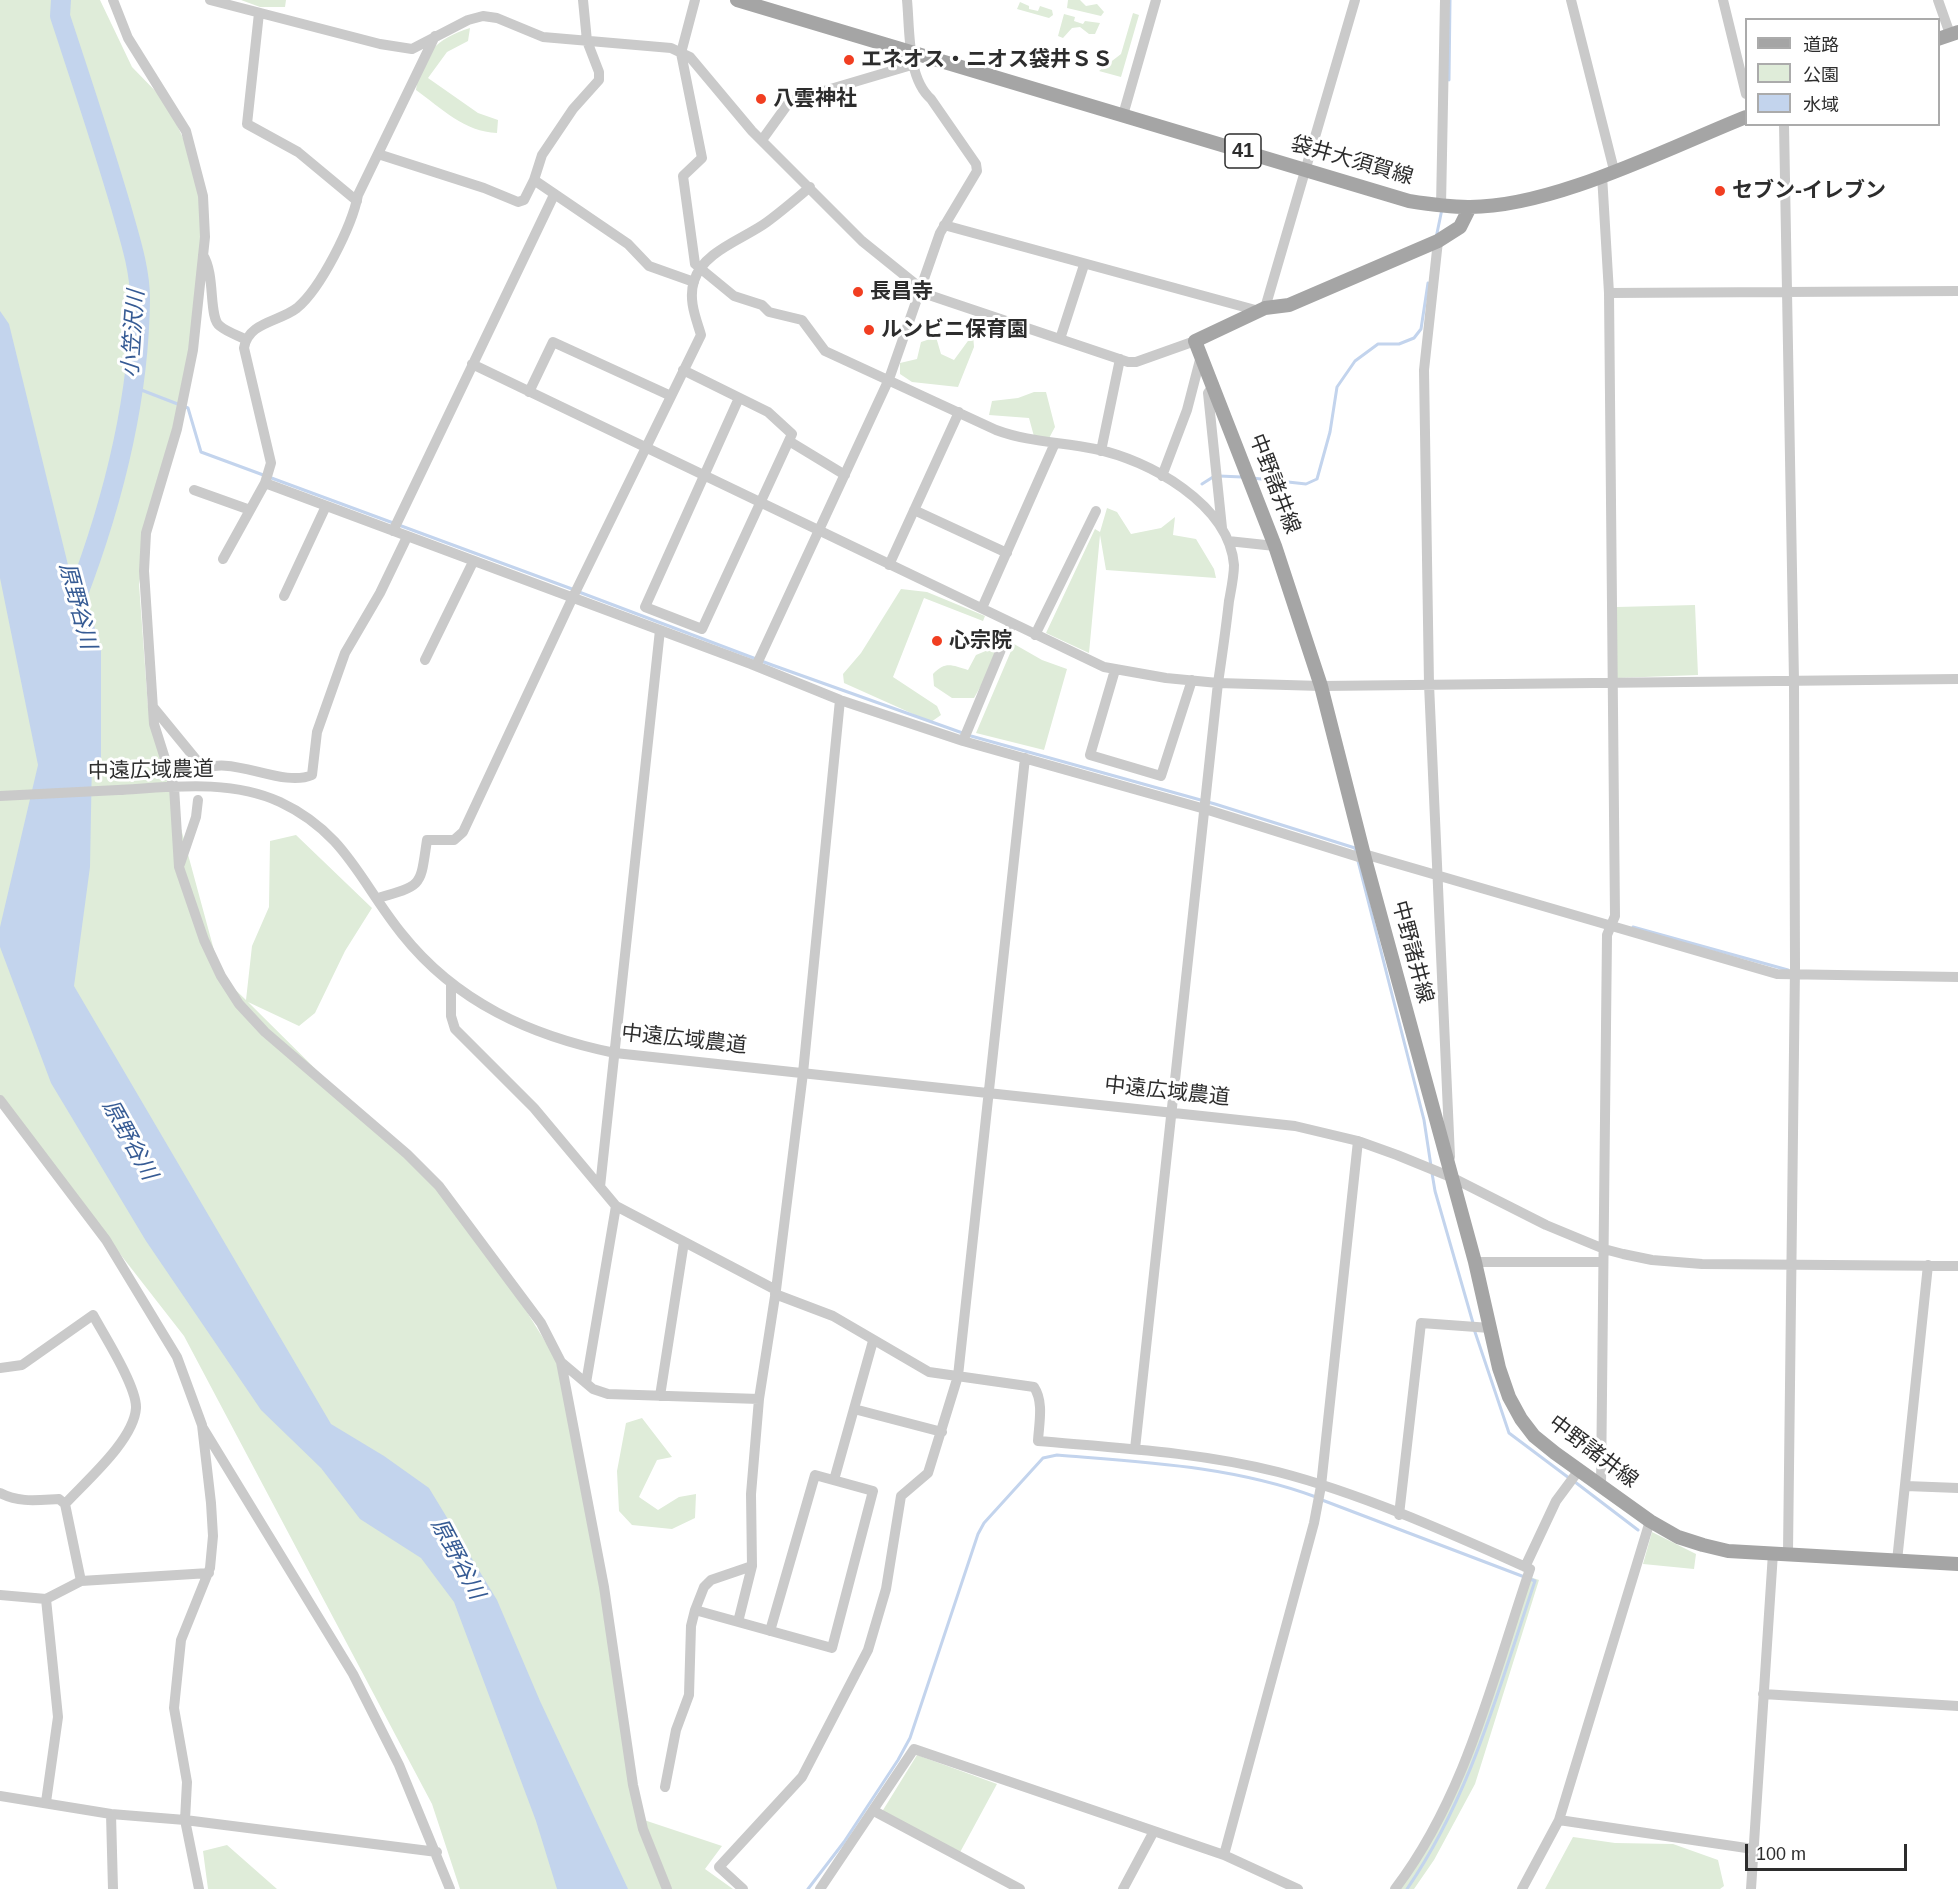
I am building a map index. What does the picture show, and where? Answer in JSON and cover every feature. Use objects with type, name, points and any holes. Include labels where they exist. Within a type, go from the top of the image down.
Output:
[{"type":"main road","name":"袋井大須賀線","points":[[737,0],[913,58],[1123,115],[1409,201],[1441,206],[1470,207],[1524,200],[1568,189],[1745,117]]},
{"type":"main road","points":[[1195,341],[1262,310],[1289,305],[1438,241],[1460,227],[1470,207]]},
{"type":"main road","name":"中野諸井線","points":[[1195,341],[1275,546],[1322,686],[1364,857],[1475,1262],[1490,1328],[1509,1397],[1521,1419],[1534,1436],[1579,1470],[1650,1521],[1678,1537],[1728,1551],[1958,1564]]},
{"type":"street","points":[[113,0],[128,38],[186,131],[203,196],[203,255],[186,390],[146,533],[145,609],[154,724],[174,787],[179,867],[204,940],[239,1004],[289,1054],[407,1154],[439,1186],[541,1323],[561,1362],[604,1587],[633,1785],[643,1829],[667,1889]]},
{"type":"street","points":[[210,0],[380,44],[412,49],[468,20],[483,16],[497,18],[543,37],[671,48],[690,57],[762,140],[862,242],[929,295],[1120,359],[1136,362],[1195,341]]},
{"type":"street","points":[[378,154],[484,188],[518,202],[524,200],[534,180],[542,155],[573,109],[599,80],[599,72],[587,41],[583,0]]},
{"type":"street","points":[[695,0],[681,53],[702,158],[683,176],[695,264],[734,296],[762,305],[769,312],[802,320],[825,351],[1014,437],[1101,451],[1162,476],[1193,495],[1225,536],[1275,546]]},
{"type":"street","points":[[756,666],[889,379],[919,288],[944,225],[977,171],[976,164],[931,99],[922,91],[913,58],[907,0]]},
{"type":"street","points":[[1123,115],[1155,0]]},
{"type":"street","points":[[944,225],[1084,265],[1262,310],[1306,170],[1355,0]]},
{"type":"street","points":[[1441,206],[1445,0]]},
{"type":"street","points":[[1571,0],[1608,173],[1613,921],[1606,935],[1601,1485]]},
{"type":"street","points":[[1724,0],[1745,90]]},
{"type":"street","points":[[1938,0],[1949,35]]},
{"type":"street","points":[[259,13],[247,124],[298,152],[357,201]]},
{"type":"street","points":[[223,560],[265,482],[271,463],[244,348],[245,339],[252,330],[295,309],[310,295],[353,218],[357,201],[378,154],[435,36]]},
{"type":"street","points":[[762,140],[790,101],[913,58]]},
{"type":"street","points":[[1784,126],[1794,681],[1795,971],[1788,1554]]},
{"type":"street","points":[[534,180],[628,244],[649,266],[693,282]]},
{"type":"street","points":[[378,898],[411,888],[421,878],[427,840],[454,840],[463,832],[572,599],[701,335],[691,300],[693,282],[700,268],[715,255],[766,223],[810,188]]},
{"type":"street","points":[[393,531],[554,195]]},
{"type":"street","points":[[1438,241],[1424,370],[1430,684],[1451,1178]]},
{"type":"street","points":[[203,255],[210,266],[213,283],[213,317],[218,326],[245,339]]},
{"type":"street","points":[[1060,339],[1084,265]]},
{"type":"street","points":[[1609,293],[1958,291]]},
{"type":"street","points":[[529,392],[553,342],[671,396]]},
{"type":"street","points":[[1162,476],[1187,410],[1201,356]]},
{"type":"street","points":[[1101,451],[1120,359]]},
{"type":"street","points":[[472,364],[644,449],[982,608],[1078,657],[1115,670],[1218,683],[1322,686],[1958,679]]},
{"type":"street","points":[[683,370],[768,412],[792,434],[762,504],[702,629],[645,607],[739,398]]},
{"type":"street","points":[[1134,1449],[1218,683],[1234,567],[1225,536],[1208,393],[1214,385]]},
{"type":"street","points":[[889,565],[959,412]]},
{"type":"street","points":[[789,441],[845,475]]},
{"type":"street","points":[[982,608],[1055,443]]},
{"type":"street","points":[[265,482],[473,562],[756,666],[840,700],[963,741],[1205,809],[1364,857],[1613,921],[1777,974],[1795,971],[1958,976]]},
{"type":"street","points":[[194,490],[250,510]]},
{"type":"street","points":[[285,596],[326,506]]},
{"type":"street","points":[[914,510],[1007,553]]},
{"type":"street","points":[[1035,635],[1096,511]]},
{"type":"street","points":[[153,706],[200,770],[253,770],[292,779],[312,775],[317,732],[345,653],[380,593],[407,537]]},
{"type":"street","points":[[425,660],[473,562]]},
{"type":"street","points":[[963,741],[1012,623]]},
{"type":"street","points":[[600,1187],[660,630]]},
{"type":"street","points":[[1115,670],[1090,755],[1161,776],[1192,680]]},
{"type":"street","points":[[738,1622],[752,1566],[751,1494],[759,1399],[803,1073],[840,700]]},
{"type":"street","points":[[743,1889],[719,1867],[802,1777],[868,1650],[886,1590],[901,1496],[928,1473],[958,1376],[1025,758]]},
{"type":"street","name":"中遠広域農道","points":[[0,796],[174,787],[226,788],[280,802],[322,829],[340,845],[400,932],[451,983],[497,1014],[522,1027],[573,1045],[615,1053],[1295,1126],[1358,1141],[1451,1178],[1508,1208],[1604,1249],[1671,1262],[1958,1266]]},
{"type":"street","points":[[179,867],[196,817],[198,800]]},
{"type":"street","points":[[451,983],[451,1016],[455,1029],[534,1108],[616,1206],[775,1292],[833,1316],[929,1372],[1034,1387],[1039,1395],[1040,1406],[1038,1441],[1184,1453],[1238,1463],[1321,1486],[1460,1538],[1530,1569],[1461,1771],[1429,1838],[1395,1889]]},
{"type":"street","points":[[0,1100],[106,1240],[177,1358],[202,1425],[353,1674],[399,1765],[437,1852],[450,1889]]},
{"type":"street","points":[[1224,1855],[1314,1522],[1321,1486],[1358,1141]]},
{"type":"street","points":[[586,1383],[616,1206]]},
{"type":"street","points":[[660,1396],[684,1242]]},
{"type":"street","points":[[1475,1262],[1603,1262]]},
{"type":"street","points":[[1897,1561],[1928,1265]]},
{"type":"street","points":[[0,1368],[22,1365],[93,1315],[127,1379],[136,1406],[132,1423],[114,1451],[65,1504]]},
{"type":"street","points":[[1399,1515],[1421,1323],[1490,1328]]},
{"type":"street","points":[[834,1480],[873,1341]]},
{"type":"street","points":[[561,1362],[586,1383],[608,1394],[759,1399]]},
{"type":"street","points":[[854,1409],[942,1432]]},
{"type":"street","points":[[199,1889],[185,1820],[187,1782],[178,1744],[174,1708],[175,1679],[181,1640],[209,1573],[213,1536],[202,1425]]},
{"type":"street","points":[[1525,1567],[1556,1501],[1579,1470]]},
{"type":"street","points":[[695,1610],[770,1631],[832,1648],[873,1491],[814,1475],[770,1631]]},
{"type":"street","points":[[1906,1485],[1958,1488]]},
{"type":"street","points":[[0,1493],[11,1499],[59,1498],[65,1504],[81,1581]]},
{"type":"street","points":[[1522,1889],[1559,1820],[1578,1764],[1602,1671],[1650,1521]]},
{"type":"street","points":[[1750,1889],[1773,1553]]},
{"type":"street","points":[[664,1787],[676,1730],[689,1695],[691,1626],[704,1587],[711,1580],[752,1566]]},
{"type":"street","points":[[0,1595],[46,1599],[81,1581],[209,1573]]},
{"type":"street","points":[[46,1599],[58,1717],[46,1802]]},
{"type":"street","points":[[1763,1694],[1958,1706]]},
{"type":"street","points":[[820,1889],[914,1749],[1224,1855],[1298,1889]]},
{"type":"street","points":[[0,1796],[111,1814],[185,1820],[437,1852]]},
{"type":"street","points":[[874,1811],[1020,1889]]},
{"type":"street","points":[[111,1814],[113,1889]]},
{"type":"street","points":[[1559,1820],[1753,1849]]},
{"type":"street","points":[[1123,1889],[1154,1831]]},
{"type":"green space","points":[[0,0],[100,0],[132,67],[167,103],[198,171],[203,255],[181,414],[155,496],[139,584],[148,707],[221,976],[246,1000],[252,946],[269,907],[270,841],[296,835],[372,908],[345,951],[315,1013],[299,1026],[248,1002],[372,1125],[434,1180],[487,1248],[563,1370],[641,1819],[722,1846],[705,1869],[733,1889],[460,1889],[432,1804],[184,1336],[0,1100]]},
{"type":"green space","points":[[241,0],[286,0],[285,7],[260,7]]},
{"type":"green space","points":[[1068,0],[1080,0],[1086,6],[1097,4],[1104,12],[1101,16],[1067,8]]},
{"type":"green space","points":[[1020,2],[1029,6],[1029,9],[1038,11],[1040,6],[1052,10],[1053,15],[1049,18],[1017,9]]},
{"type":"green space","points":[[1133,13],[1139,15],[1121,77],[1099,71],[1121,54]]},
{"type":"green space","points":[[1064,14],[1075,17],[1074,21],[1083,24],[1085,21],[1100,23],[1095,34],[1089,34],[1080,27],[1072,28],[1063,38],[1058,36]]},
{"type":"green space","points":[[470,28],[468,41],[447,52],[428,78],[478,113],[498,120],[497,133],[485,132],[464,124],[416,90],[418,77],[426,57],[432,50],[448,37]]},
{"type":"green space","points":[[973,334],[974,347],[958,387],[912,382],[900,374],[900,363],[917,359],[921,342],[936,337],[941,354],[954,360]]},
{"type":"green space","points":[[1034,392],[1046,392],[1055,427],[1047,442],[1035,440],[1029,418],[989,415],[992,401],[1018,398]]},
{"type":"green space","points":[[1107,508],[1117,512],[1131,534],[1161,528],[1175,517],[1173,535],[1196,539],[1214,569],[1216,578],[1106,570],[1100,535],[1089,653],[1046,633],[1095,529],[1100,532]]},
{"type":"green space","points":[[901,589],[927,592],[985,616],[983,621],[924,598],[893,677],[937,706],[941,715],[931,722],[844,683],[843,674],[861,653]]},
{"type":"green space","points":[[1695,605],[1698,675],[1617,678],[1617,607]]},
{"type":"green space","points":[[1014,644],[1042,660],[1067,669],[1044,750],[976,733]]},
{"type":"green space","points":[[988,650],[999,654],[974,698],[952,698],[934,686],[933,674],[941,667],[953,666],[968,670],[976,655]]},
{"type":"green space","points":[[642,1418],[672,1457],[657,1460],[639,1497],[658,1510],[679,1497],[696,1494],[695,1518],[672,1529],[632,1525],[619,1511],[617,1471],[626,1423]]},
{"type":"green space","points":[[1652,1532],[1696,1554],[1694,1569],[1643,1564]]},
{"type":"green space","points":[[1527,1576],[1539,1580],[1475,1784],[1434,1860],[1414,1889],[1394,1889],[1449,1800]]},
{"type":"green space","points":[[917,1755],[997,1784],[958,1856],[880,1815]]},
{"type":"green space","points":[[1573,1837],[1615,1843],[1673,1844],[1718,1860],[1724,1886],[1720,1889],[1545,1889]]},
{"type":"green space","points":[[227,1845],[277,1889],[208,1889],[203,1851]]},
{"type":"water","points":[[0,311],[9,324],[81,618],[93,704],[90,867],[74,986],[331,1424],[384,1456],[429,1488],[497,1600],[540,1701],[628,1889],[557,1889],[536,1821],[454,1602],[421,1558],[360,1519],[321,1468],[261,1410],[146,1241],[51,1083],[0,947],[0,927],[38,765],[0,578]]},
{"type":"waterway","name":"小笠沢川","points":[[61,0],[60,16],[131,241],[140,299],[135,376],[121,452],[101,527],[76,599]]},
{"type":"waterway","points":[[1449,80],[1450,0]]},
{"type":"waterway","points":[[1436,238],[1442,209]]},
{"type":"waterway","points":[[1252,478],[1306,484],[1317,479],[1330,432],[1337,387],[1355,361],[1378,344],[1399,344],[1414,338],[1421,329],[1428,283]]},
{"type":"waterway","points":[[131,386],[188,408],[201,452],[572,589]]},
{"type":"waterway","points":[[1219,476],[1242,477]]},
{"type":"waterway","points":[[1202,484],[1213,477]]},
{"type":"waterway","points":[[579,592],[772,665],[971,736],[1215,804],[1355,848],[1356,854]]},
{"type":"waterway","name":"原野谷川","points":[[74,594],[91,650],[91,757]]},
{"type":"waterway","points":[[1358,861],[1424,1120],[1431,1166]]},
{"type":"waterway","points":[[1633,927],[1788,970]]},
{"type":"waterway","points":[[1432,1173],[1435,1191],[1473,1323]]},
{"type":"waterway","points":[[1474,1329],[1509,1433],[1569,1478]]},
{"type":"waterway","points":[[808,1889],[844,1842],[910,1738],[978,1534],[984,1523],[1043,1458],[1057,1455],[1188,1467],[1253,1478],[1316,1497]]},
{"type":"waterway","points":[[1575,1482],[1638,1530]]},
{"type":"waterway","points":[[1322,1500],[1535,1581],[1496,1701],[1466,1779],[1449,1817],[1407,1889]]},
{"type":"place","name":"エネオス・ニオス袋井ＳＳ","points":[[849,60]]},
{"type":"place","name":"八雲神社","points":[[761,99]]},
{"type":"place","name":"セブン-イレブン","points":[[1720,191]]},
{"type":"place","name":"長昌寺","points":[[858,292]]},
{"type":"place","name":"ルンビニ保育園","points":[[869,330]]},
{"type":"place","name":"心宗院","points":[[937,641]]}]
